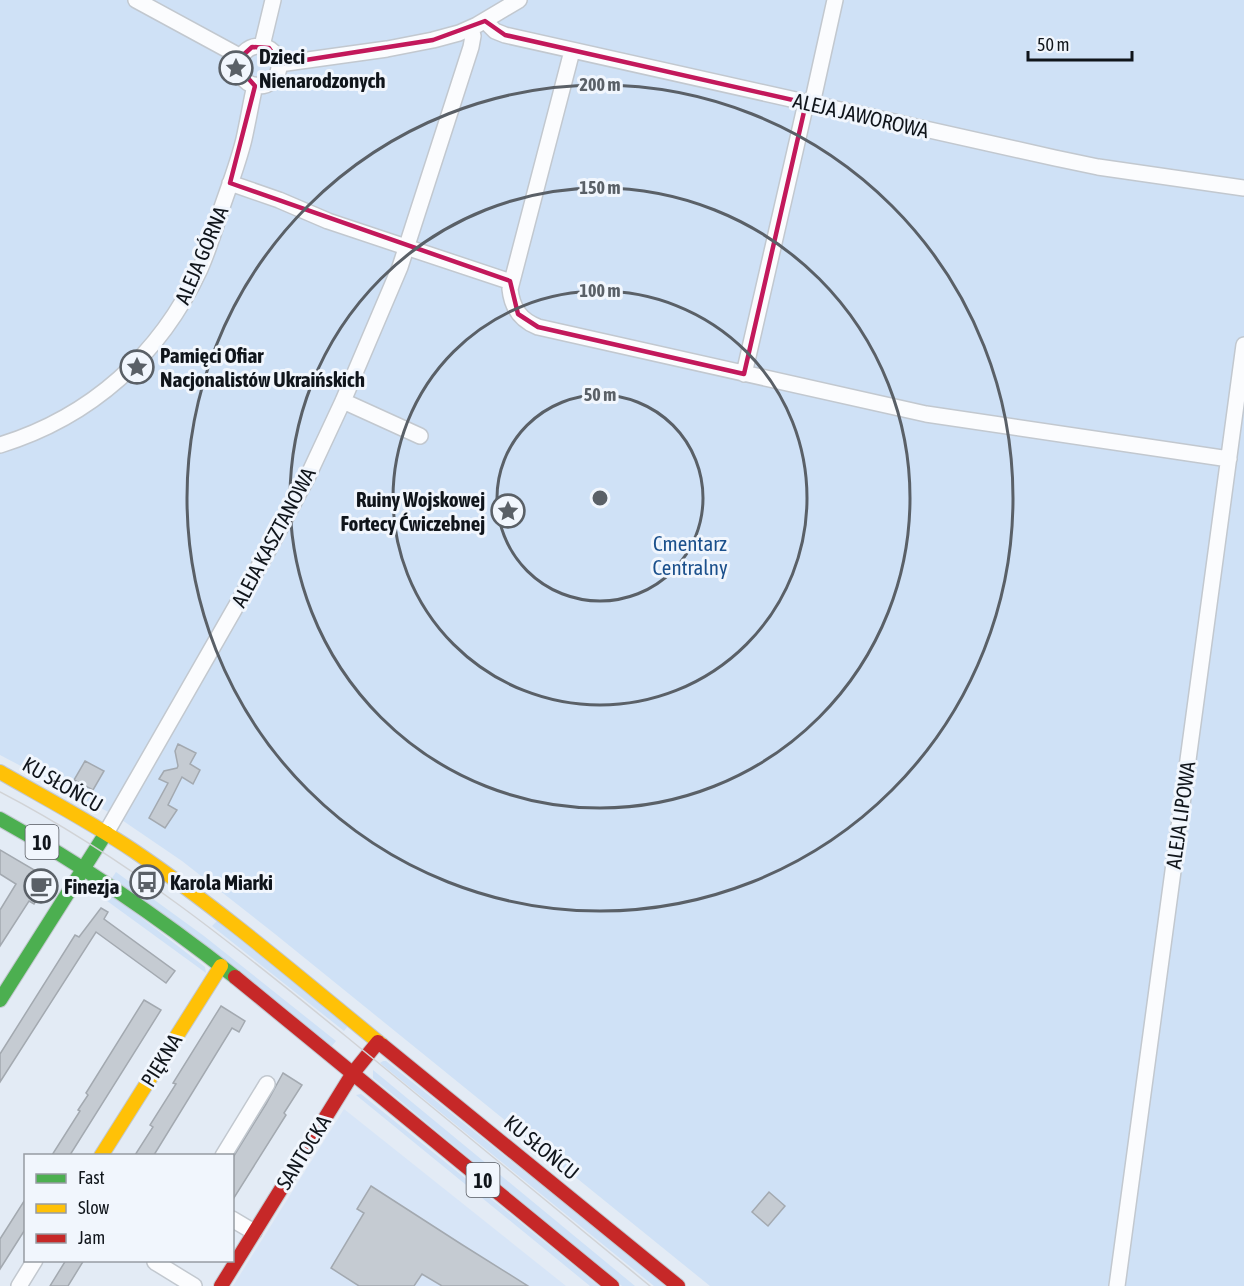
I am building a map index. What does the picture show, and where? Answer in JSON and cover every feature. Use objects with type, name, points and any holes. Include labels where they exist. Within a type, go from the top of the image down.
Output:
[{"type":"main road","name":"KU SŁOŃCU","points":[[0,772],[106,833],[227,919],[678,1286]]},
{"type":"main road","name":"10","points":[[0,819],[84,867],[147,910],[221,966],[612,1286]]},
{"type":"main road","name":"KU SŁOŃCU","points":[[84,867],[106,833]]},
{"type":"main road","points":[[1,996],[84,867]]},
{"type":"main road","name":"PIĘKNA","points":[[102,1154],[221,966]]},
{"type":"main road","points":[[353,1074],[378,1042]]},
{"type":"main road","name":"SANTOCKA","points":[[221,1286],[353,1074]]},
{"type":"street","points":[[136,0],[241,57]]},
{"type":"street","points":[[262,46],[273,0]]},
{"type":"street","points":[[279,64],[417,44],[447,37],[485,21],[519,0]]},
{"type":"street","points":[[744,374],[834,0]]},
{"type":"street","name":"ALEJA JAWOROWA","points":[[485,21],[495,31],[505,35],[572,51],[1098,167],[1244,188]]},
{"type":"street","name":"ALEJA KASZTANOWA","points":[[106,833],[294,502],[343,401],[400,267],[471,47],[473,36],[471,28]]},
{"type":"street","points":[[262,46],[273,51],[279,64],[277,76],[264,85],[248,82],[241,74],[239,63],[241,57],[251,48],[262,46]]},
{"type":"street","points":[[572,51],[511,282],[514,308],[530,324],[926,414],[1229,459]]},
{"type":"street","name":"ALEJA GÓRNA","points":[[0,445],[31,434],[89,403],[122,376],[151,347],[173,317],[200,268],[244,141],[255,85]]},
{"type":"street","points":[[230,183],[279,200],[328,221],[511,282]]},
{"type":"street","name":"ALEJA LIPOWA","points":[[1117,1286],[1244,345]]},
{"type":"street","points":[[343,401],[420,436]]},
{"type":"street","points":[[224,1154],[267,1084]]},
{"type":"street","points":[[234,1220],[254,1232]]},
{"type":"street","points":[[19,1286],[34,1262]]},
{"type":"street","points":[[155,1262],[194,1286]]},
{"type":"highlighted area","points":[[485,21],[505,35],[806,103],[744,374],[538,327],[518,314],[510,281],[230,183],[255,86],[239,68],[241,57],[252,47],[269,48],[280,64],[433,40]]},
{"type":"shaded area","points":[[344,1109],[566,1286],[233,1286]]},
{"type":"green space","name":"Cmentarz Centralny","points":[[0,0],[1244,0],[1244,1286],[710,1286],[182,861],[116,816],[0,755]]},
{"type":"green space","points":[[116,872],[204,936],[336,1041],[331,1047],[112,878]]},
{"type":"green space","points":[[104,889],[205,967],[206,973],[103,898],[100,894]]},
{"type":"green space","points":[[217,921],[348,1026],[344,1031],[212,926]]},
{"type":"green space","points":[[386,1061],[667,1286],[654,1286],[380,1063]]},
{"type":"green space","points":[[373,1070],[635,1286],[622,1286],[373,1078]]},
{"type":"green space","points":[[361,1094],[599,1286],[590,1286],[356,1095]]},
{"type":"building","points":[[178,744],[196,753],[190,764],[200,770],[193,784],[182,777],[168,805],[177,810],[165,828],[149,818],[168,783],[159,779],[164,771],[178,766],[175,751]]},
{"type":"building","points":[[85,761],[104,771],[93,790],[74,780]]},
{"type":"building","points":[[0,850],[36,871],[33,877],[46,885],[34,904],[29,901],[0,946],[0,910],[16,884],[0,874]]},
{"type":"building","points":[[101,908],[108,912],[104,919],[175,971],[166,983],[96,932],[0,1082],[0,1054],[75,935],[79,937]]},
{"type":"building","points":[[144,1000],[161,1010],[71,1154],[53,1154],[80,1111],[78,1110],[88,1095],[86,1093]]},
{"type":"building","points":[[221,1006],[245,1021],[239,1032],[232,1028],[155,1154],[136,1154],[153,1127],[150,1125],[176,1084],[173,1083]]},
{"type":"building","points":[[283,1073],[302,1085],[234,1198],[234,1156]]},
{"type":"building","points":[[371,1186],[528,1286],[442,1286],[422,1274],[414,1286],[359,1286],[331,1268],[364,1213],[357,1209]]},
{"type":"building","points":[[769,1192],[785,1206],[768,1226],[752,1212]]},
{"type":"building","points":[[24,1201],[24,1231],[0,1269],[0,1239]]},
{"type":"building","points":[[65,1262],[83,1262],[68,1286],[50,1286]]},
{"type":"tram line","points":[[0,792],[47,818],[137,875],[223,938],[307,1004],[650,1286]]},
{"type":"traffic: fast","points":[[0,819],[120,893],[235,977]]},
{"type":"traffic: fast","points":[[0,1000],[106,833]]},
{"type":"traffic: slow","points":[[0,772],[134,851],[260,945],[382,1045]]},
{"type":"traffic: slow","points":[[102,1154],[221,966]]},
{"type":"traffic: jam","points":[[235,977],[612,1286]]},
{"type":"traffic: jam","points":[[221,1286],[353,1073],[378,1042]]},
{"type":"traffic: jam","points":[[382,1045],[678,1286]]},
{"type":"place","name":"Dzieci Nienarodzonych","points":[[236,68]]},
{"type":"place","name":"Pamięci Ofiar Nacjonalistów Ukraińskich","points":[[137,367]]},
{"type":"place","name":"Ruiny Wojskowej Fortecy Ćwiczebnej","points":[[508,511]]},
{"type":"place","name":"Karola Miarki","points":[[147,882]]},
{"type":"place","name":"Finezja","points":[[41,886]]}]
